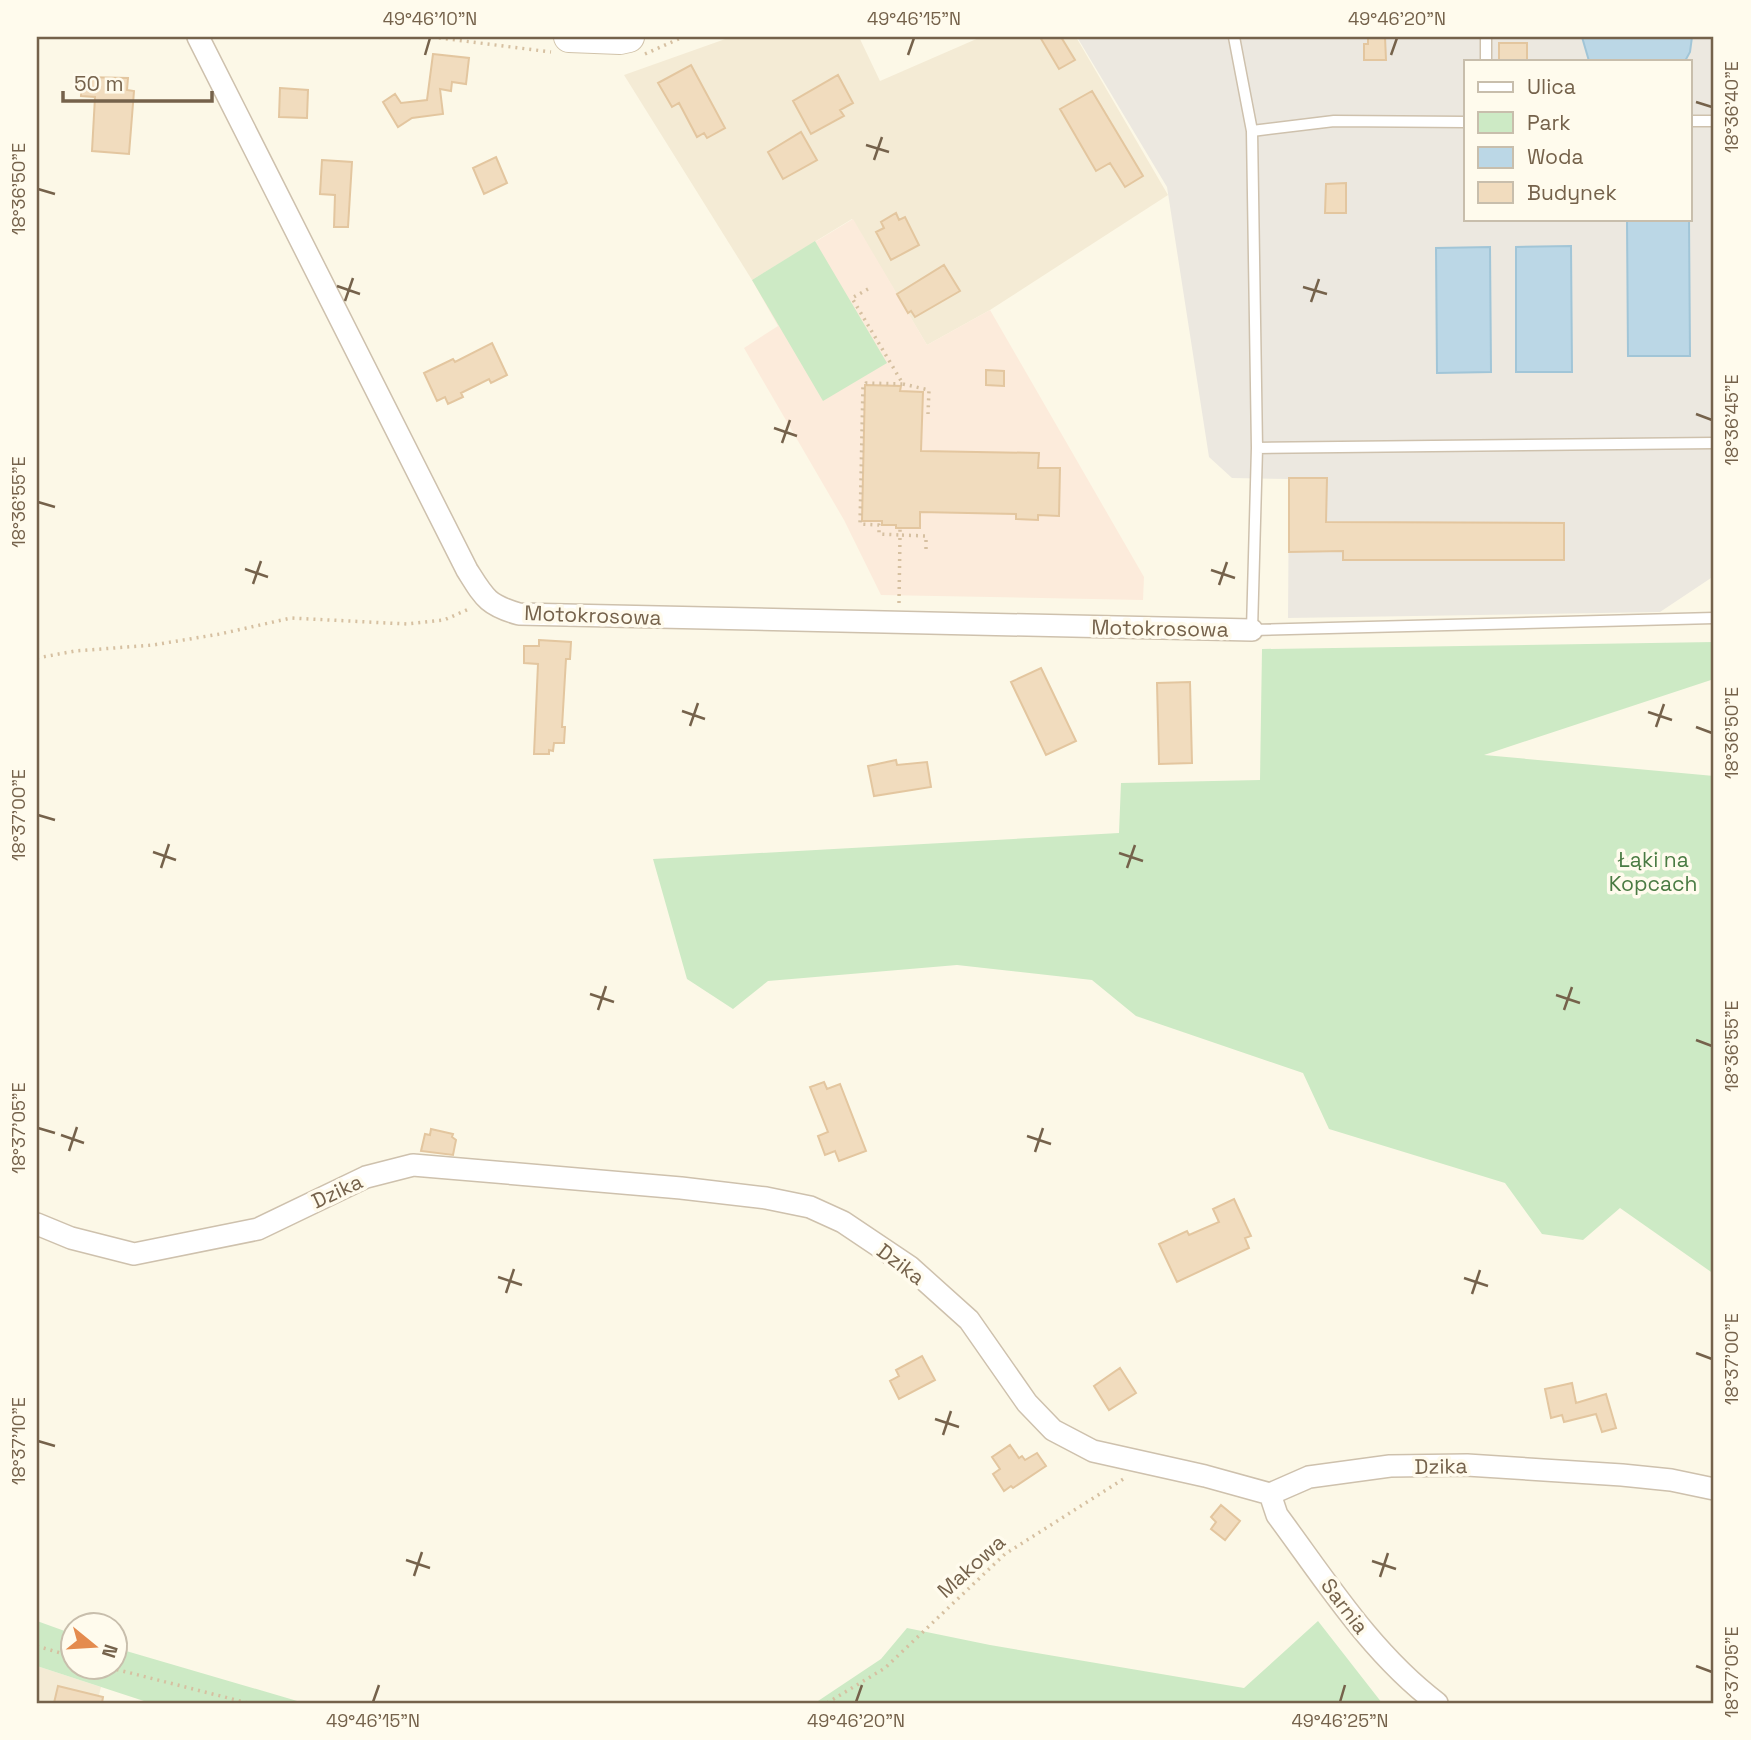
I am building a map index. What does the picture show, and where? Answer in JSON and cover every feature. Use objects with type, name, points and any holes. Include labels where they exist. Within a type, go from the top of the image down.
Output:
[{"type":"street","points":[[198,37],[454,545],[484,597]]},
{"type":"street","points":[[565,45],[629,37]]},
{"type":"street","name":"Motokrosowa","points":[[484,597],[498,608],[519,614],[1252,630]]},
{"type":"street","name":"Dzika","points":[[37,1224],[71,1238],[134,1254],[258,1229],[366,1177],[413,1165],[766,1198],[810,1207],[843,1222],[909,1267],[969,1320],[1027,1403],[1053,1430],[1093,1451],[1146,1465],[1205,1476],[1270,1494],[1310,1477],[1390,1466],[1467,1465],[1622,1475],[1671,1480],[1714,1489]]},
{"type":"street","name":"Sarnia","points":[[1270,1494],[1277,1515],[1373,1643],[1415,1686],[1437,1703]]},
{"type":"lane","points":[[1234,37],[1252,131],[1257,448],[1252,630],[1714,618]]},
{"type":"lane","points":[[1486,37],[1486,60]]},
{"type":"lane","points":[[1252,131],[1334,121],[1464,122]]},
{"type":"lane","points":[[1692,121],[1714,121]]},
{"type":"lane","points":[[1257,448],[1714,443]]},
{"type":"path","points":[[432,37],[496,43],[565,45]]},
{"type":"path","points":[[868,289],[852,298],[903,384]]},
{"type":"path","points":[[926,553],[926,536],[879,534],[879,525],[860,524],[864,383],[903,384],[929,390],[928,414]]},
{"type":"path","points":[[899,623],[900,528]]},
{"type":"path","points":[[37,658],[75,651],[153,645],[291,618],[407,624],[444,620],[464,612],[484,597]]},
{"type":"path","name":"Makowa","points":[[827,1703],[884,1668],[1005,1554],[1146,1465]]},
{"type":"path","points":[[37,1646],[60,1653]]},
{"type":"path","points":[[130,1674],[248,1703]]},
{"type":"shaded area","points":[[731,37],[859,37],[880,81],[981,37],[1076,37],[1168,195],[990,310],[927,345],[852,219],[752,280],[624,75]]},
{"type":"shaded area","points":[[1077,37],[1714,37],[1714,576],[1660,612],[1288,618],[1289,479],[1232,478],[1209,457],[1167,187]]},
{"type":"shaded area","points":[[853,219],[927,345],[990,310],[1144,577],[1143,600],[881,595],[844,520],[744,348],[778,326],[752,280]]},
{"type":"shaded area","points":[[37,1666],[60,1674],[60,1680],[80,1680],[101,1687],[97,1703],[37,1703]]},
{"type":"green space","points":[[815,241],[887,363],[823,401],[752,280]]},
{"type":"green space","name":"Łąki na Kopcach","points":[[1714,642],[1714,679],[1484,755],[1714,776],[1714,1274],[1620,1208],[1583,1240],[1542,1234],[1505,1183],[1329,1129],[1303,1073],[1136,1016],[1092,980],[957,965],[768,981],[733,1009],[687,979],[653,859],[1119,833],[1121,783],[1260,780],[1262,649]]},
{"type":"green space","points":[[37,1621],[60,1629],[60,1674],[37,1666]]},
{"type":"green space","points":[[1318,1621],[1382,1703],[815,1703],[881,1659],[907,1628],[990,1645],[1244,1688]]},
{"type":"green space","points":[[130,1652],[304,1703],[150,1703],[80,1680],[130,1680]]},
{"type":"water","points":[[1582,37],[1692,37],[1690,52],[1686,60],[1589,60]]},
{"type":"water","points":[[1627,220],[1689,220],[1690,356],[1628,356]]},
{"type":"water","points":[[1571,246],[1572,372],[1516,372],[1516,247]]},
{"type":"water","points":[[1490,247],[1491,372],[1437,373],[1436,248]]},
{"type":"building","points":[[1040,37],[1061,37],[1075,60],[1059,69]]},
{"type":"building","points":[[1368,37],[1385,37],[1386,60],[1364,60],[1364,44],[1368,44]]},
{"type":"building","points":[[1499,43],[1527,43],[1527,60],[1499,60]]},
{"type":"building","points":[[433,54],[469,58],[466,84],[452,82],[451,91],[440,89],[443,114],[412,118],[398,127],[383,102],[395,94],[401,103],[427,100]]},
{"type":"building","points":[[691,65],[725,128],[707,138],[704,133],[697,137],[679,103],[672,107],[658,83]]},
{"type":"building","points":[[838,75],[853,103],[840,110],[844,116],[811,134],[793,101]]},
{"type":"building","points":[[82,77],[128,78],[127,90],[134,91],[129,154],[92,151],[95,97],[81,96]]},
{"type":"building","points":[[280,88],[308,90],[307,118],[279,117]]},
{"type":"building","points":[[1092,91],[1143,176],[1125,187],[1110,163],[1096,171],[1060,109]]},
{"type":"building","points":[[801,132],[817,160],[783,179],[768,152]]},
{"type":"building","points":[[496,157],[507,183],[484,194],[473,168]]},
{"type":"building","points":[[322,160],[352,162],[348,227],[334,227],[335,195],[320,194]]},
{"type":"building","points":[[1346,183],[1346,213],[1325,213],[1326,184]]},
{"type":"building","points":[[896,213],[899,220],[905,217],[919,245],[891,260],[876,232],[884,228],[881,222]]},
{"type":"building","points":[[944,265],[960,291],[915,317],[911,311],[908,313],[897,294]]},
{"type":"building","points":[[492,343],[507,375],[491,383],[489,379],[461,393],[463,397],[448,404],[445,397],[437,401],[424,373],[453,359],[455,362]]},
{"type":"building","points":[[986,370],[1004,371],[1004,386],[986,385]]},
{"type":"building","points":[[865,385],[901,386],[900,391],[923,392],[921,451],[1039,453],[1038,468],[1060,468],[1059,516],[1038,515],[1038,520],[1016,519],[1016,514],[920,512],[920,528],[896,528],[896,525],[882,525],[882,521],[862,521]]},
{"type":"building","points":[[1289,478],[1327,478],[1326,522],[1564,523],[1564,560],[1343,560],[1343,551],[1289,552]]},
{"type":"building","points":[[539,640],[571,642],[570,659],[566,659],[562,727],[565,727],[564,743],[554,743],[553,751],[549,750],[549,754],[534,754],[538,664],[524,663],[524,646],[539,646]]},
{"type":"building","points":[[1041,668],[1076,741],[1046,755],[1011,682]]},
{"type":"building","points":[[1190,682],[1192,763],[1159,764],[1157,683]]},
{"type":"building","points":[[896,760],[897,765],[927,762],[931,787],[874,796],[868,766]]},
{"type":"building","points":[[824,1082],[827,1089],[840,1084],[866,1151],[839,1161],[835,1151],[825,1155],[818,1136],[828,1132],[810,1087]]},
{"type":"building","points":[[431,1129],[453,1134],[452,1137],[456,1140],[453,1155],[421,1151],[425,1134],[430,1135]]},
{"type":"building","points":[[1234,1199],[1251,1236],[1245,1238],[1249,1248],[1177,1282],[1159,1244],[1187,1231],[1189,1235],[1219,1222],[1213,1209]]},
{"type":"building","points":[[922,1356],[935,1380],[899,1399],[890,1381],[899,1376],[896,1370]]},
{"type":"building","points":[[1120,1368],[1136,1393],[1109,1410],[1094,1386]]},
{"type":"building","points":[[1572,1383],[1576,1403],[1606,1394],[1616,1428],[1602,1432],[1596,1414],[1564,1422],[1562,1415],[1551,1418],[1545,1389]]},
{"type":"building","points":[[1010,1445],[1019,1458],[1022,1456],[1025,1460],[1037,1453],[1046,1466],[1004,1491],[993,1474],[1000,1469],[992,1457]]},
{"type":"building","points":[[1221,1505],[1240,1521],[1225,1540],[1211,1529],[1216,1522],[1211,1517]]},
{"type":"building","points":[[58,1686],[103,1697],[102,1703],[54,1703]]}]
